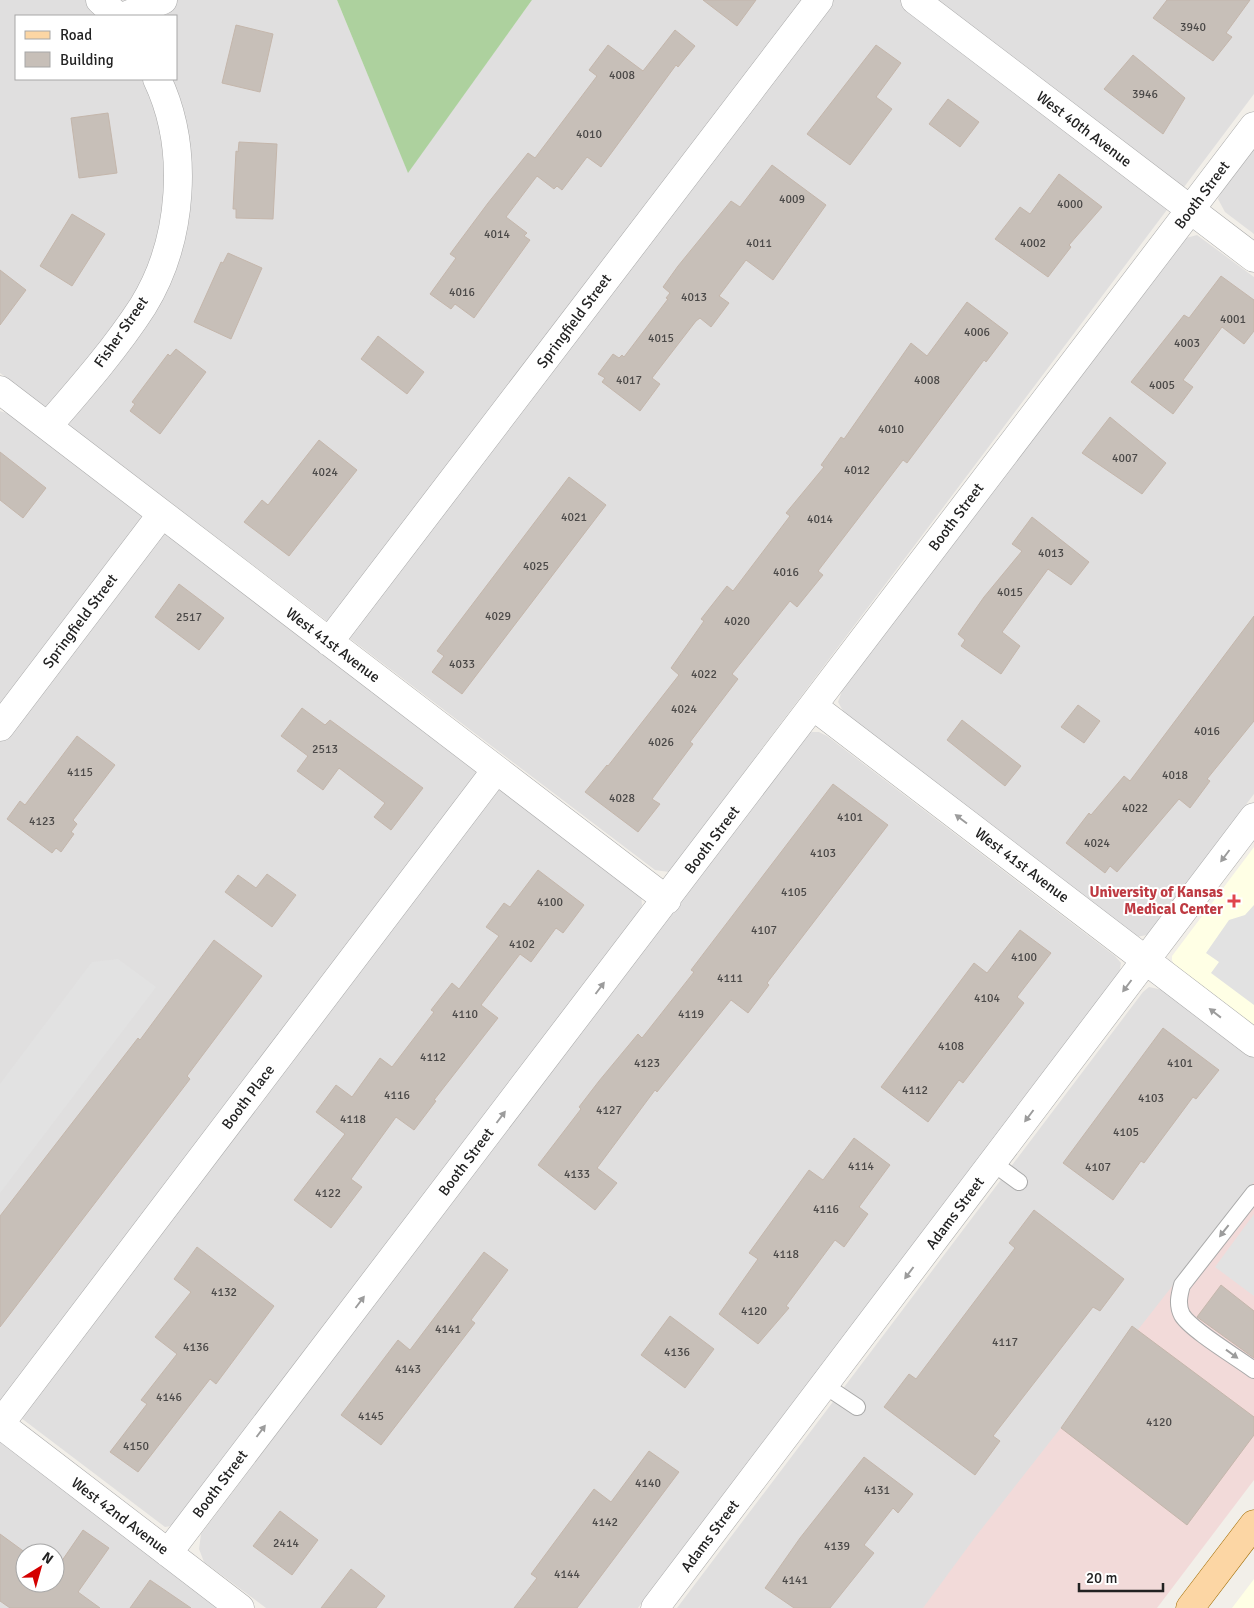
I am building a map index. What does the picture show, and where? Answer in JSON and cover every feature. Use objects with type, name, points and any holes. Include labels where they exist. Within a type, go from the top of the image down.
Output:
[{"type":"main road","points":[[1190,1608],[1254,1524]]},
{"type":"street","points":[[100,0],[116,15]]},
{"type":"street","points":[[127,15],[163,0]]},
{"type":"street","name":"Springfield Street","points":[[329,642],[819,0]]},
{"type":"street","name":"West 40th Avenue","points":[[915,0],[1254,258]]},
{"type":"street","name":"Fisher Street","points":[[48,426],[82,387],[143,305],[168,250],[178,198],[178,156],[174,129],[157,80]]},
{"type":"street","name":"Booth Street","points":[[168,1553],[667,900],[1254,126]]},
{"type":"street","name":"West 41st Avenue","points":[[0,390],[161,515],[667,900]]},
{"type":"street","name":"Springfield Street","points":[[0,727],[161,515]]},
{"type":"street","name":"West 41st Avenue","points":[[813,706],[1254,1043]]},
{"type":"street","name":"Booth Place","points":[[0,1424],[496,770]]},
{"type":"street","name":"Adams Street","points":[[655,1608],[1254,818]]},
{"type":"street","name":"West 42nd Avenue","points":[[0,1424],[240,1608]]},
{"type":"lane","points":[[993,1163],[1019,1182]]},
{"type":"lane","points":[[1254,1193],[1182,1285],[1178,1301],[1183,1316],[1190,1323],[1254,1370]]},
{"type":"lane","points":[[824,1385],[857,1407]]},
{"type":"shaded area","points":[[0,0],[337,0],[408,172],[532,0],[1254,0],[1254,94],[669,872],[655,870],[0,373]]},
{"type":"shaded area","points":[[1254,145],[1254,234],[1225,212],[1218,199],[1225,183]]},
{"type":"shaded area","points":[[1197,235],[1254,277],[1254,794],[1147,935],[1136,937],[846,716],[838,702],[843,688],[1186,238]]},
{"type":"shaded area","points":[[0,411],[15,416],[641,893],[642,905],[636,919],[178,1525],[165,1527],[0,1402]]},
{"type":"shaded area","points":[[819,732],[827,736],[1115,956],[1121,963],[1119,976],[638,1608],[266,1608],[204,1562],[199,1549],[201,1534],[804,735]]},
{"type":"shaded area","name":"University of Kansas Medical Center","points":[[1254,847],[1254,1028],[1174,965],[1172,956]]},
{"type":"shaded area","points":[[1254,905],[1254,1005],[1211,973],[1219,962],[1206,953],[1229,920],[1245,915]]},
{"type":"shaded area","points":[[118,959],[156,987],[0,1193],[0,1084],[92,962]]},
{"type":"shaded area","points":[[1149,987],[1163,990],[1254,1058],[1254,1184],[929,1608],[677,1608],[1143,992]]},
{"type":"shaded area","points":[[1254,1182],[1254,1480],[1157,1608],[923,1608],[976,1536]]},
{"type":"shaded area","points":[[1254,1214],[1254,1296],[1215,1267]]},
{"type":"shaded area","points":[[0,1441],[219,1608],[0,1608]]},
{"type":"shaded area","points":[[1254,1579],[1254,1608],[1232,1608]]},
{"type":"green space","points":[[337,0],[532,0],[408,173]]},
{"type":"building","points":[[703,0],[756,0],[737,26]]},
{"type":"building","points":[[1167,0],[1250,0],[1226,33],[1232,37],[1213,61],[1153,18]]},
{"type":"building","points":[[236,25],[273,34],[260,92],[222,83]]},
{"type":"building","points":[[675,30],[695,46],[678,67],[676,65],[601,167],[587,157],[562,190],[557,186],[554,189],[537,176],[506,217],[527,233],[524,236],[530,240],[474,318],[455,304],[451,309],[430,294],[456,258],[450,254],[488,203],[528,153],[535,158],[597,76],[589,70],[608,45],[643,71]]},
{"type":"building","points":[[876,45],[901,63],[876,97],[892,109],[850,165],[807,134]]},
{"type":"building","points":[[1133,55],[1185,98],[1163,134],[1104,89]]},
{"type":"building","points":[[948,99],[979,122],[960,147],[929,124]]},
{"type":"building","points":[[108,113],[117,173],[79,178],[71,118]]},
{"type":"building","points":[[239,142],[277,144],[273,219],[236,218],[236,209],[233,209],[236,151],[238,152]]},
{"type":"building","points":[[772,165],[826,205],[773,280],[746,260],[719,296],[729,303],[711,327],[700,318],[696,321],[652,378],[660,384],[640,411],[602,382],[605,378],[598,374],[613,354],[619,358],[622,355],[624,357],[668,299],[666,298],[670,293],[663,287],[678,266],[731,201],[740,207]]},
{"type":"building","points":[[1059,174],[1102,207],[1069,245],[1071,247],[1048,277],[995,239],[1020,207],[1030,214]]},
{"type":"building","points":[[72,214],[105,234],[72,286],[40,266]]},
{"type":"building","points":[[228,253],[262,268],[231,339],[194,322],[221,262],[223,263]]},
{"type":"building","points":[[0,270],[26,290],[0,325]]},
{"type":"building","points":[[1221,276],[1254,300],[1254,331],[1244,344],[1222,327],[1183,380],[1193,387],[1173,414],[1131,382],[1184,315],[1189,318]]},
{"type":"building","points":[[967,302],[1008,333],[986,362],[984,360],[907,463],[903,460],[818,571],[823,575],[797,607],[790,601],[732,674],[738,679],[690,742],[693,744],[652,799],[660,804],[638,832],[585,792],[608,766],[679,675],[671,668],[704,621],[701,619],[727,586],[733,591],[790,516],[786,513],[824,467],[821,465],[841,437],[844,439],[911,343],[927,356]]},
{"type":"building","points":[[378,336],[424,372],[407,394],[361,359]]},
{"type":"building","points":[[176,349],[206,372],[160,434],[130,411],[135,404],[132,402],[168,354],[170,356]]},
{"type":"building","points":[[1110,417],[1166,463],[1142,494],[1082,453]]},
{"type":"building","points":[[319,440],[357,470],[289,556],[244,522],[262,500],[268,505]]},
{"type":"building","points":[[0,452],[46,488],[23,518],[0,500]]},
{"type":"building","points":[[569,477],[606,505],[462,694],[432,672],[444,656],[437,651]]},
{"type":"building","points":[[1032,517],[1089,562],[1071,585],[1048,569],[1002,632],[1020,646],[1001,674],[961,646],[965,640],[958,634],[984,597],[1022,551],[1012,544]]},
{"type":"building","points":[[179,584],[224,618],[199,650],[155,617]]},
{"type":"building","points":[[1254,616],[1254,721],[1207,779],[1210,781],[1190,808],[1179,799],[1117,872],[1110,866],[1105,873],[1066,843],[1089,813],[1091,815],[1124,776],[1130,781]]},
{"type":"building","points":[[1078,705],[1100,721],[1084,743],[1061,727]]},
{"type":"building","points":[[302,708],[325,725],[330,720],[423,788],[391,830],[374,817],[385,803],[339,768],[323,790],[297,771],[308,756],[281,736]]},
{"type":"building","points":[[962,720],[1021,766],[1005,786],[947,740]]},
{"type":"building","points":[[77,736],[115,765],[73,820],[77,824],[71,832],[74,834],[61,852],[56,848],[52,853],[7,819],[20,801],[25,805]]},
{"type":"building","points":[[833,784],[888,825],[767,983],[769,985],[748,1013],[731,1000],[657,1092],[655,1090],[597,1168],[617,1183],[595,1210],[538,1165],[581,1109],[579,1107],[599,1081],[638,1034],[642,1038],[694,972],[691,970]]},
{"type":"building","points":[[538,870],[584,905],[563,933],[556,928],[531,962],[520,954],[481,1005],[498,1018],[434,1100],[436,1101],[414,1130],[396,1117],[351,1179],[362,1187],[331,1228],[294,1200],[345,1134],[316,1112],[336,1085],[352,1097],[380,1058],[392,1067],[434,1012],[431,1010],[452,983],[459,989],[499,936],[486,927],[504,903],[510,907]]},
{"type":"building","points":[[267,874],[296,895],[272,927],[225,892],[238,875],[256,888]]},
{"type":"building","points":[[1020,930],[1051,953],[1017,997],[1024,1003],[963,1083],[959,1080],[928,1122],[881,1087],[974,963],[987,973]]},
{"type":"building","points":[[214,940],[262,976],[187,1076],[190,1079],[0,1327],[0,1216],[138,1038],[140,1040]]},
{"type":"building","points":[[1163,1028],[1219,1070],[1196,1099],[1193,1097],[1144,1163],[1141,1161],[1113,1200],[1063,1163]]},
{"type":"building","points":[[854,1138],[890,1165],[859,1207],[868,1214],[844,1247],[835,1240],[786,1306],[789,1308],[758,1344],[719,1314],[758,1259],[749,1253],[809,1170],[823,1180]]},
{"type":"building","points":[[1034,1210],[1124,1279],[1100,1311],[1093,1307],[993,1436],[1000,1441],[975,1475],[884,1407],[909,1374],[916,1379],[1015,1248],[1009,1243]]},
{"type":"building","points":[[197,1247],[274,1306],[216,1384],[210,1379],[138,1472],[110,1452],[147,1404],[141,1400],[177,1354],[155,1337],[191,1292],[174,1279]]},
{"type":"building","points":[[484,1252],[508,1270],[471,1320],[475,1323],[381,1445],[341,1415],[398,1340],[410,1350]]},
{"type":"building","points":[[1221,1285],[1254,1311],[1254,1358],[1197,1317]]},
{"type":"building","points":[[670,1316],[714,1349],[685,1388],[641,1355]]},
{"type":"building","points":[[1132,1326],[1254,1417],[1254,1435],[1187,1525],[1061,1428]]},
{"type":"building","points":[[649,1451],[679,1472],[577,1608],[514,1608],[537,1578],[531,1574],[594,1489],[611,1502]]},
{"type":"building","points":[[864,1457],[913,1494],[898,1513],[893,1508],[864,1545],[874,1553],[830,1608],[794,1608],[765,1588],[800,1538]]},
{"type":"building","points":[[280,1511],[318,1540],[292,1575],[253,1546]]},
{"type":"building","points":[[83,1530],[109,1548],[78,1592],[100,1608],[10,1608],[0,1601],[0,1534],[15,1545],[15,1593],[65,1593],[65,1556]]},
{"type":"building","points":[[351,1569],[385,1596],[376,1608],[321,1608]]},
{"type":"building","points":[[150,1580],[191,1608],[130,1608]]},
{"type":"place","name":"University of Kansas Medical Center","points":[[1234,901]]}]
